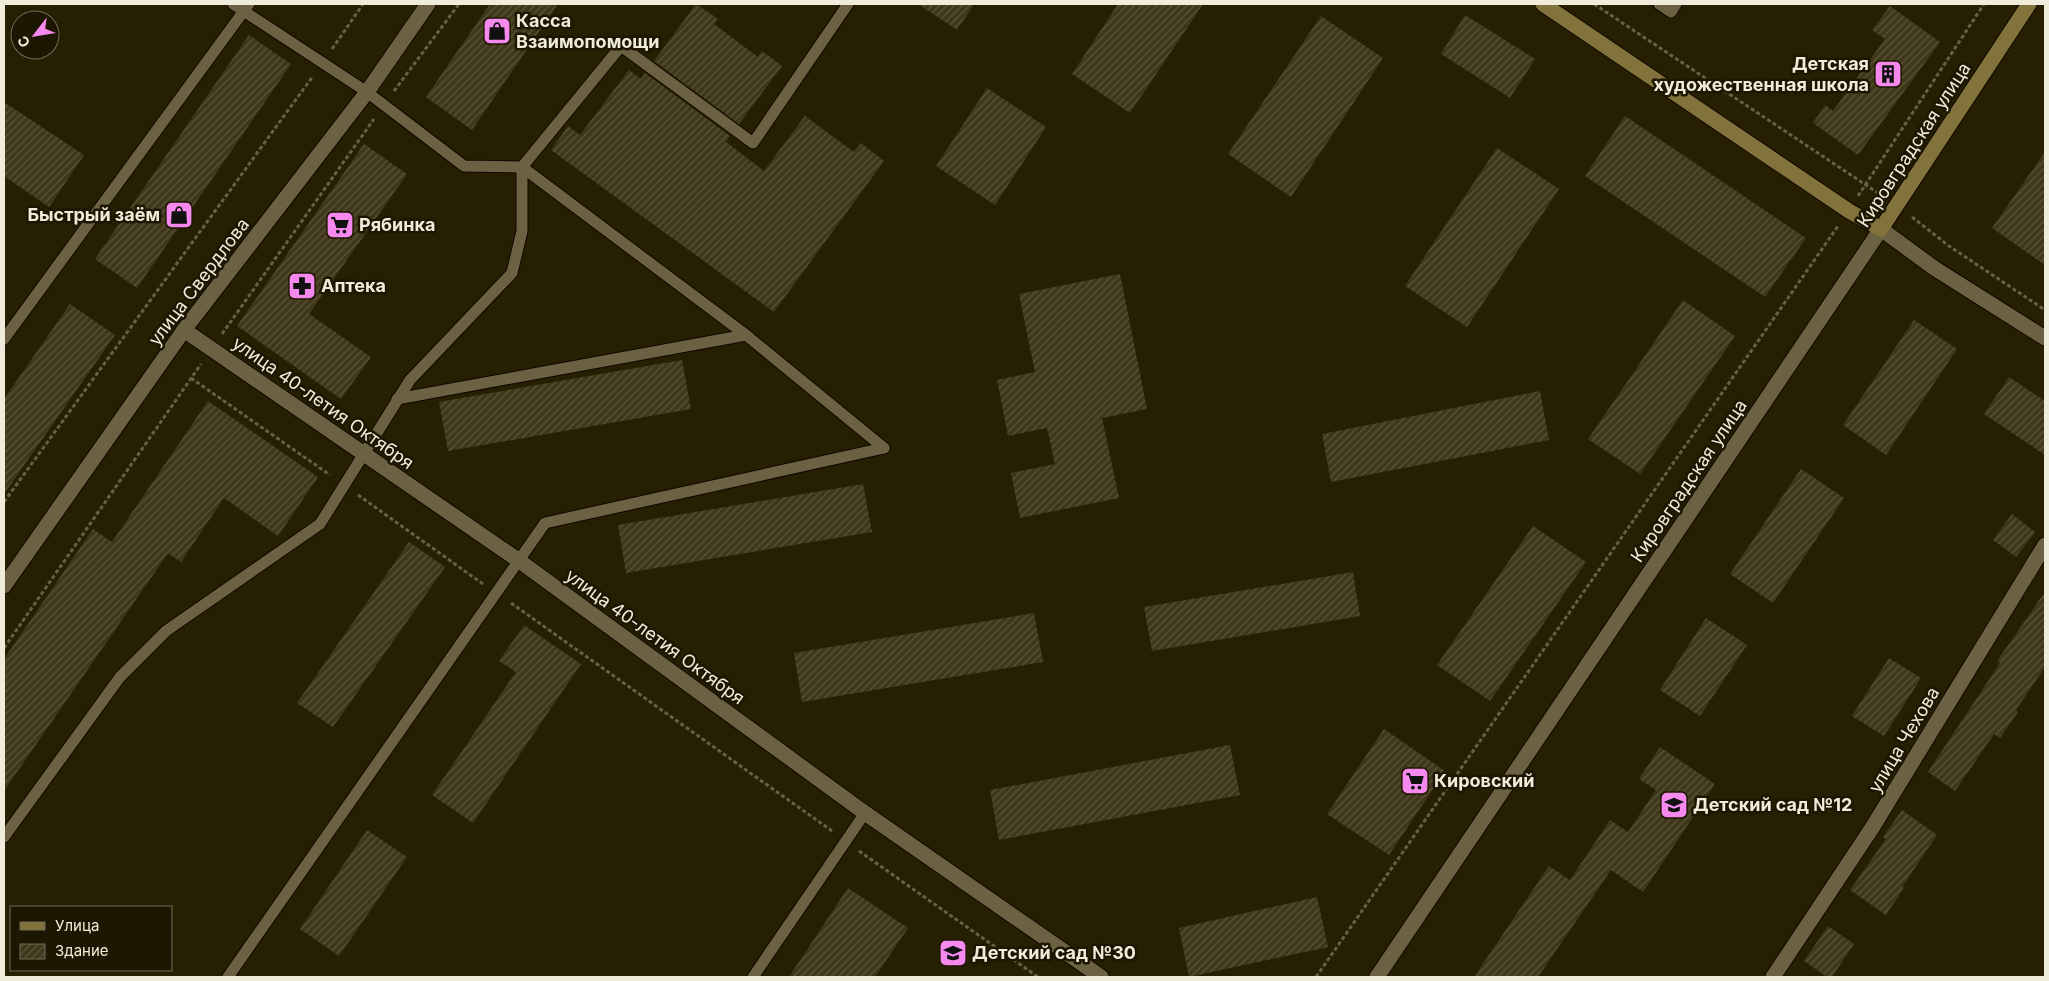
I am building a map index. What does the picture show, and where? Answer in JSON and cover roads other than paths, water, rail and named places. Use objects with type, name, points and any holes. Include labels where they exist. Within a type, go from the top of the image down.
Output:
[{"type":"main road","points":[[1543,4],[1849,211],[1881,229]]},
{"type":"main road","name":"Кировградская улица","points":[[1881,229],[2029,4]]},
{"type":"street","name":"улица Свердлова","points":[[4,586],[184,330],[367,92],[428,4]]},
{"type":"street","points":[[1881,229],[1934,268],[2045,338]]},
{"type":"street","name":"Кировградская улица","points":[[1377,977],[1881,229]]},
{"type":"street","name":"улица 40-летия Октября","points":[[184,330],[518,560],[865,812],[1101,977]]},
{"type":"street","name":"улица Чехова","points":[[1773,977],[1872,828],[2045,545]]},
{"type":"lane","points":[[228,977],[545,523],[884,448],[746,335],[522,166],[464,166],[367,92],[322,63],[247,7],[233,4]]},
{"type":"lane","points":[[4,837],[120,677],[166,631],[320,524],[410,380],[512,273],[522,231],[522,166],[621,46],[753,143],[848,4]]},
{"type":"lane","points":[[1659,4],[1671,12],[1676,4]]},
{"type":"lane","points":[[4,339],[247,7]]},
{"type":"lane","points":[[397,400],[746,335]]},
{"type":"lane","points":[[753,977],[865,812]]},
{"type":"place","name":"Касса Взаимопомощи","points":[[497,31]]},
{"type":"place","name":"Детская художественная школа","points":[[1888,74]]},
{"type":"place","name":"Быстрый заём","points":[[179,215]]},
{"type":"place","name":"Рябинка","points":[[340,225]]},
{"type":"place","name":"Аптека","points":[[302,286]]},
{"type":"place","name":"Кировский","points":[[1415,781]]},
{"type":"place","name":"Детский сад №12","points":[[1674,805]]},
{"type":"place","name":"Детский сад №30","points":[[953,953]]}]
